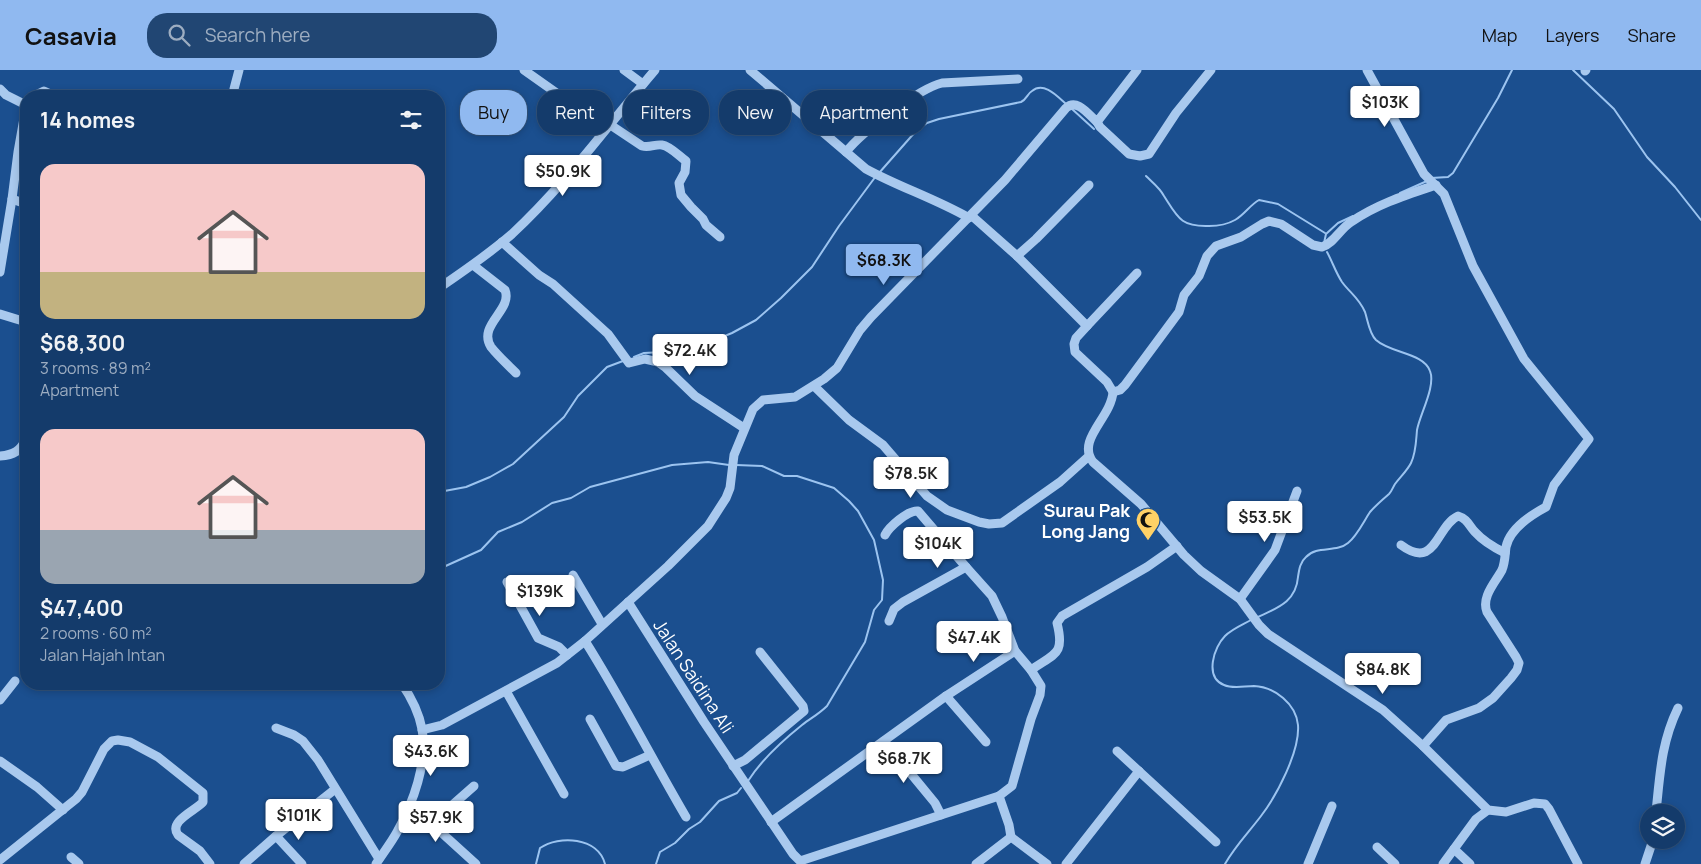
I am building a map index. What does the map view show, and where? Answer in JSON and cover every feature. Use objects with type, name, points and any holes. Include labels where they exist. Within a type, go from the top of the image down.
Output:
[{"type":"street","points":[[234,90],[239,70]]},
{"type":"street","points":[[524,70],[554,90]]},
{"type":"street","points":[[624,70],[643,84]]},
{"type":"street","points":[[613,120],[655,70]]},
{"type":"street","points":[[750,70],[866,169],[884,179],[970,217],[1016,256],[1086,326]]},
{"type":"street","points":[[1097,122],[1137,70]]},
{"type":"street","points":[[422,730],[442,725],[557,663],[585,641],[692,543],[708,526],[728,493],[731,466],[744,428],[753,409],[763,400],[795,397],[814,386],[838,368],[860,330],[871,317],[1005,180],[1069,106],[1077,104],[1129,154],[1145,156],[1151,152],[1176,114],[1211,70]]},
{"type":"street","points":[[1367,70],[1424,174],[1444,194],[1473,266],[1524,359],[1589,439],[1554,485],[1546,507],[1521,524],[1508,541],[1502,570],[1487,597],[1485,604],[1487,612],[1519,663],[1518,670],[1493,698],[1479,708],[1446,720],[1423,746]]},
{"type":"street","points":[[846,152],[854,140],[900,106],[933,85],[1018,79]]},
{"type":"street","points":[[0,90],[20,103]]},
{"type":"street","points":[[613,129],[648,148],[662,145],[668,147],[686,160],[685,172],[679,183],[681,195],[703,219],[706,225],[720,237]]},
{"type":"street","points":[[445,284],[473,265],[523,223],[558,186],[600,135]]},
{"type":"street","points":[[0,272],[20,140]]},
{"type":"street","points":[[1113,392],[1125,386],[1179,312],[1184,295],[1199,276],[1208,256],[1216,246],[1241,237],[1269,221],[1281,224],[1313,245],[1322,247],[1331,242],[1350,222],[1392,200],[1434,183]]},
{"type":"street","points":[[1016,256],[1036,239],[1089,185]]},
{"type":"street","points":[[12,199],[20,202]]},
{"type":"street","points":[[502,242],[538,275],[553,284],[608,334],[629,363],[645,359],[658,362],[695,396],[744,428]]},
{"type":"street","points":[[473,265],[505,290],[508,296],[489,327],[488,341],[492,348],[516,373]]},
{"type":"street","points":[[1137,273],[1086,326],[1076,338],[1074,344],[1075,352],[1107,382],[1113,392],[1109,408],[1091,438],[1088,446],[1089,456],[1141,504],[1201,571],[1240,599],[1259,625],[1280,642],[1374,703],[1423,746],[1488,810],[1506,812],[1534,803],[1545,804],[1578,864]]},
{"type":"street","points":[[0,314],[20,320]]},
{"type":"street","points":[[814,386],[849,420],[883,444],[927,496],[947,510],[979,522],[989,524],[1002,523],[1060,482],[1089,456]]},
{"type":"street","points":[[0,456],[10,455],[20,450]]},
{"type":"street","points":[[1240,599],[1274,550],[1297,491]]},
{"type":"street","points":[[884,535],[910,512],[918,511],[992,596],[1015,650],[1038,679],[1041,686],[1040,695],[1031,719],[1012,786],[999,796],[941,815],[935,803],[884,741]]},
{"type":"street","points":[[1401,545],[1408,551],[1417,552],[1431,549],[1452,519],[1458,516],[1468,521],[1475,532],[1497,549],[1506,553]]},
{"type":"street","points":[[1031,670],[1056,653],[1059,648],[1061,641],[1058,623],[1062,616],[1147,567],[1177,546]]},
{"type":"street","points":[[889,621],[894,609],[902,602],[966,567]]},
{"type":"street","points":[[574,576],[602,624]]},
{"type":"street","points":[[507,582],[538,638],[558,647],[567,655]]},
{"type":"street","name":"Jalan Saidina Ali","points":[[628,602],[733,766],[793,854],[800,861],[941,815]]},
{"type":"street","points":[[585,641],[623,704],[686,817]]},
{"type":"street","points":[[771,822],[946,696],[1015,650]]},
{"type":"street","points":[[733,766],[745,760],[804,711],[804,706],[760,652]]},
{"type":"street","points":[[0,700],[16,680]]},
{"type":"street","points":[[276,728],[294,734],[303,741],[318,760],[378,862],[396,834],[411,805],[420,770],[422,730],[418,716],[405,690]]},
{"type":"street","points":[[506,692],[564,794]]},
{"type":"street","points":[[946,696],[986,742]]},
{"type":"street","points":[[1657,804],[1667,734],[1678,708]]},
{"type":"street","points":[[590,719],[616,766],[623,767],[650,755]]},
{"type":"street","points":[[0,860],[76,800],[108,745],[112,741],[124,740],[158,757],[203,793],[203,802],[178,822],[175,832],[200,851],[210,864]]},
{"type":"street","points":[[1117,751],[1216,842]]},
{"type":"street","points":[[0,761],[37,788],[62,810]]},
{"type":"street","points":[[1066,864],[1140,771]]},
{"type":"street","points":[[432,823],[474,786]]},
{"type":"street","points":[[244,864],[334,790]]},
{"type":"street","points":[[999,796],[1010,825],[1011,837],[1047,864]]},
{"type":"street","points":[[1476,819],[1479,806],[1477,798]]},
{"type":"street","points":[[411,805],[476,864]]},
{"type":"street","points":[[1308,864],[1332,806]]},
{"type":"street","points":[[1444,864],[1476,819],[1488,810]]},
{"type":"street","points":[[276,836],[302,864]]},
{"type":"street","points":[[976,864],[1011,837]]},
{"type":"street","points":[[1377,847],[1395,864]]},
{"type":"street","points":[[1454,849],[1470,864]]},
{"type":"street","points":[[1645,864],[1651,849]]},
{"type":"street","points":[[71,857],[80,864]]},
{"type":"waterway","points":[[1431,178],[1448,177],[1453,173],[1498,98],[1512,70]]},
{"type":"waterway","points":[[1573,70],[1614,109],[1647,157],[1675,187],[1701,220]]},
{"type":"waterway","points":[[879,173],[916,131],[927,123],[1021,102],[1030,92],[1037,88],[1050,91],[1066,104]]},
{"type":"waterway","points":[[1072,109],[1094,129]]},
{"type":"waterway","points":[[634,357],[644,353],[682,351],[696,348],[732,333],[756,320],[812,267],[839,226],[876,176]]},
{"type":"waterway","points":[[1146,176],[1160,190],[1181,220],[1192,225],[1212,226],[1229,223],[1238,218],[1259,200],[1278,204],[1325,233]]},
{"type":"waterway","points":[[1400,193],[1427,181]]},
{"type":"waterway","points":[[1324,243],[1326,234],[1338,223],[1353,216]]},
{"type":"waterway","points":[[1258,617],[1278,607],[1294,593],[1299,569],[1304,559],[1310,553],[1338,548],[1348,543],[1370,512],[1390,493],[1408,469],[1413,459],[1417,430],[1431,384],[1430,371],[1421,360],[1390,348],[1376,340],[1370,330],[1363,307],[1342,282],[1327,252]]},
{"type":"waterway","points":[[445,491],[466,487],[490,477],[513,464],[564,417],[578,396],[607,367],[623,361]]},
{"type":"waterway","points":[[445,566],[481,550],[498,532],[522,522],[552,503],[571,498],[590,487],[672,465],[708,462],[729,465]]},
{"type":"waterway","points":[[736,465],[762,466],[784,476],[797,476],[834,488],[858,511],[874,540],[883,580],[882,600],[874,610],[865,642],[827,706],[780,744],[748,781]]},
{"type":"waterway","points":[[1225,864],[1274,797],[1291,760],[1298,736],[1298,725],[1293,710],[1277,693],[1262,687],[1227,686],[1218,681],[1214,676],[1213,662],[1217,647],[1231,631],[1251,620]]},
{"type":"waterway","points":[[656,864],[660,852],[675,843],[689,829],[700,822],[719,801],[737,793],[741,788]]},
{"type":"waterway","points":[[536,864],[540,848],[557,841],[567,840],[577,841],[595,848],[605,864]]},
{"type":"place","name":"Surau Pak Long Jang","points":[[1148,541]]}]
